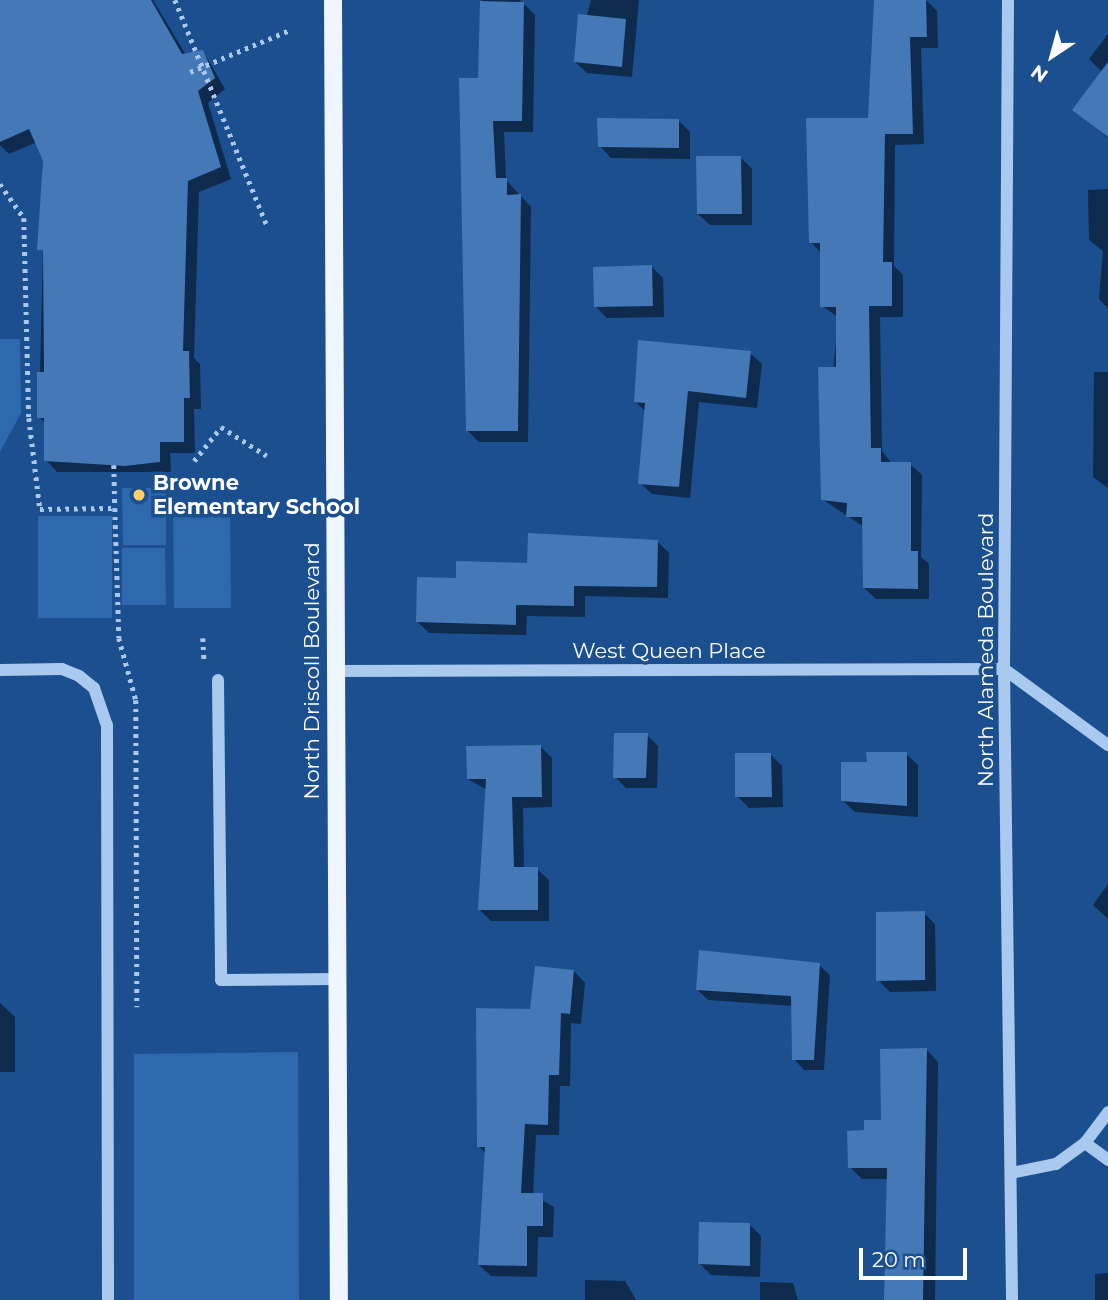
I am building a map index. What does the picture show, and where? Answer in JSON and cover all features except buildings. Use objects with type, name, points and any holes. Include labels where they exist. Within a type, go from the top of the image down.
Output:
[{"type":"main road","name":"North Driscoll Boulevard","points":[[333,0],[339,1300]]},
{"type":"street","name":"North Alameda Boulevard","points":[[1008,0],[1004,669],[1012,1300]]},
{"type":"street","points":[[0,670],[62,669],[94,688],[107,725],[107,1300]]},
{"type":"street","name":"West Queen Place","points":[[335,671],[1004,669]]},
{"type":"street","points":[[1004,669],[1108,745]]},
{"type":"street","points":[[218,680],[220,980],[338,979]]},
{"type":"street","points":[[1011,1173],[1056,1164],[1085,1143],[1108,1112]]},
{"type":"street","points":[[1085,1143],[1108,1160]]},
{"type":"path","points":[[174,0],[267,225]]},
{"type":"path","points":[[190,72],[290,30]]},
{"type":"path","points":[[0,184],[24,218],[29,418],[40,509],[115,508]]},
{"type":"path","points":[[194,461],[221,427],[267,456]]},
{"type":"path","points":[[114,465],[119,638],[136,700],[137,1007]]},
{"type":"shaded area","points":[[0,339],[20,339],[21,413],[0,452]]},
{"type":"shaded area","points":[[122,488],[166,488],[166,545],[123,545]]},
{"type":"shaded area","points":[[173,501],[230,501],[231,608],[174,608]]},
{"type":"shaded area","points":[[38,516],[112,516],[112,618],[38,618]]},
{"type":"shaded area","points":[[122,548],[165,548],[166,605],[122,605]]},
{"type":"shaded area","points":[[298,1052],[299,1300],[134,1300],[134,1054]]},
{"type":"place","name":"Browne Elementary School","points":[[139,495]]}]
